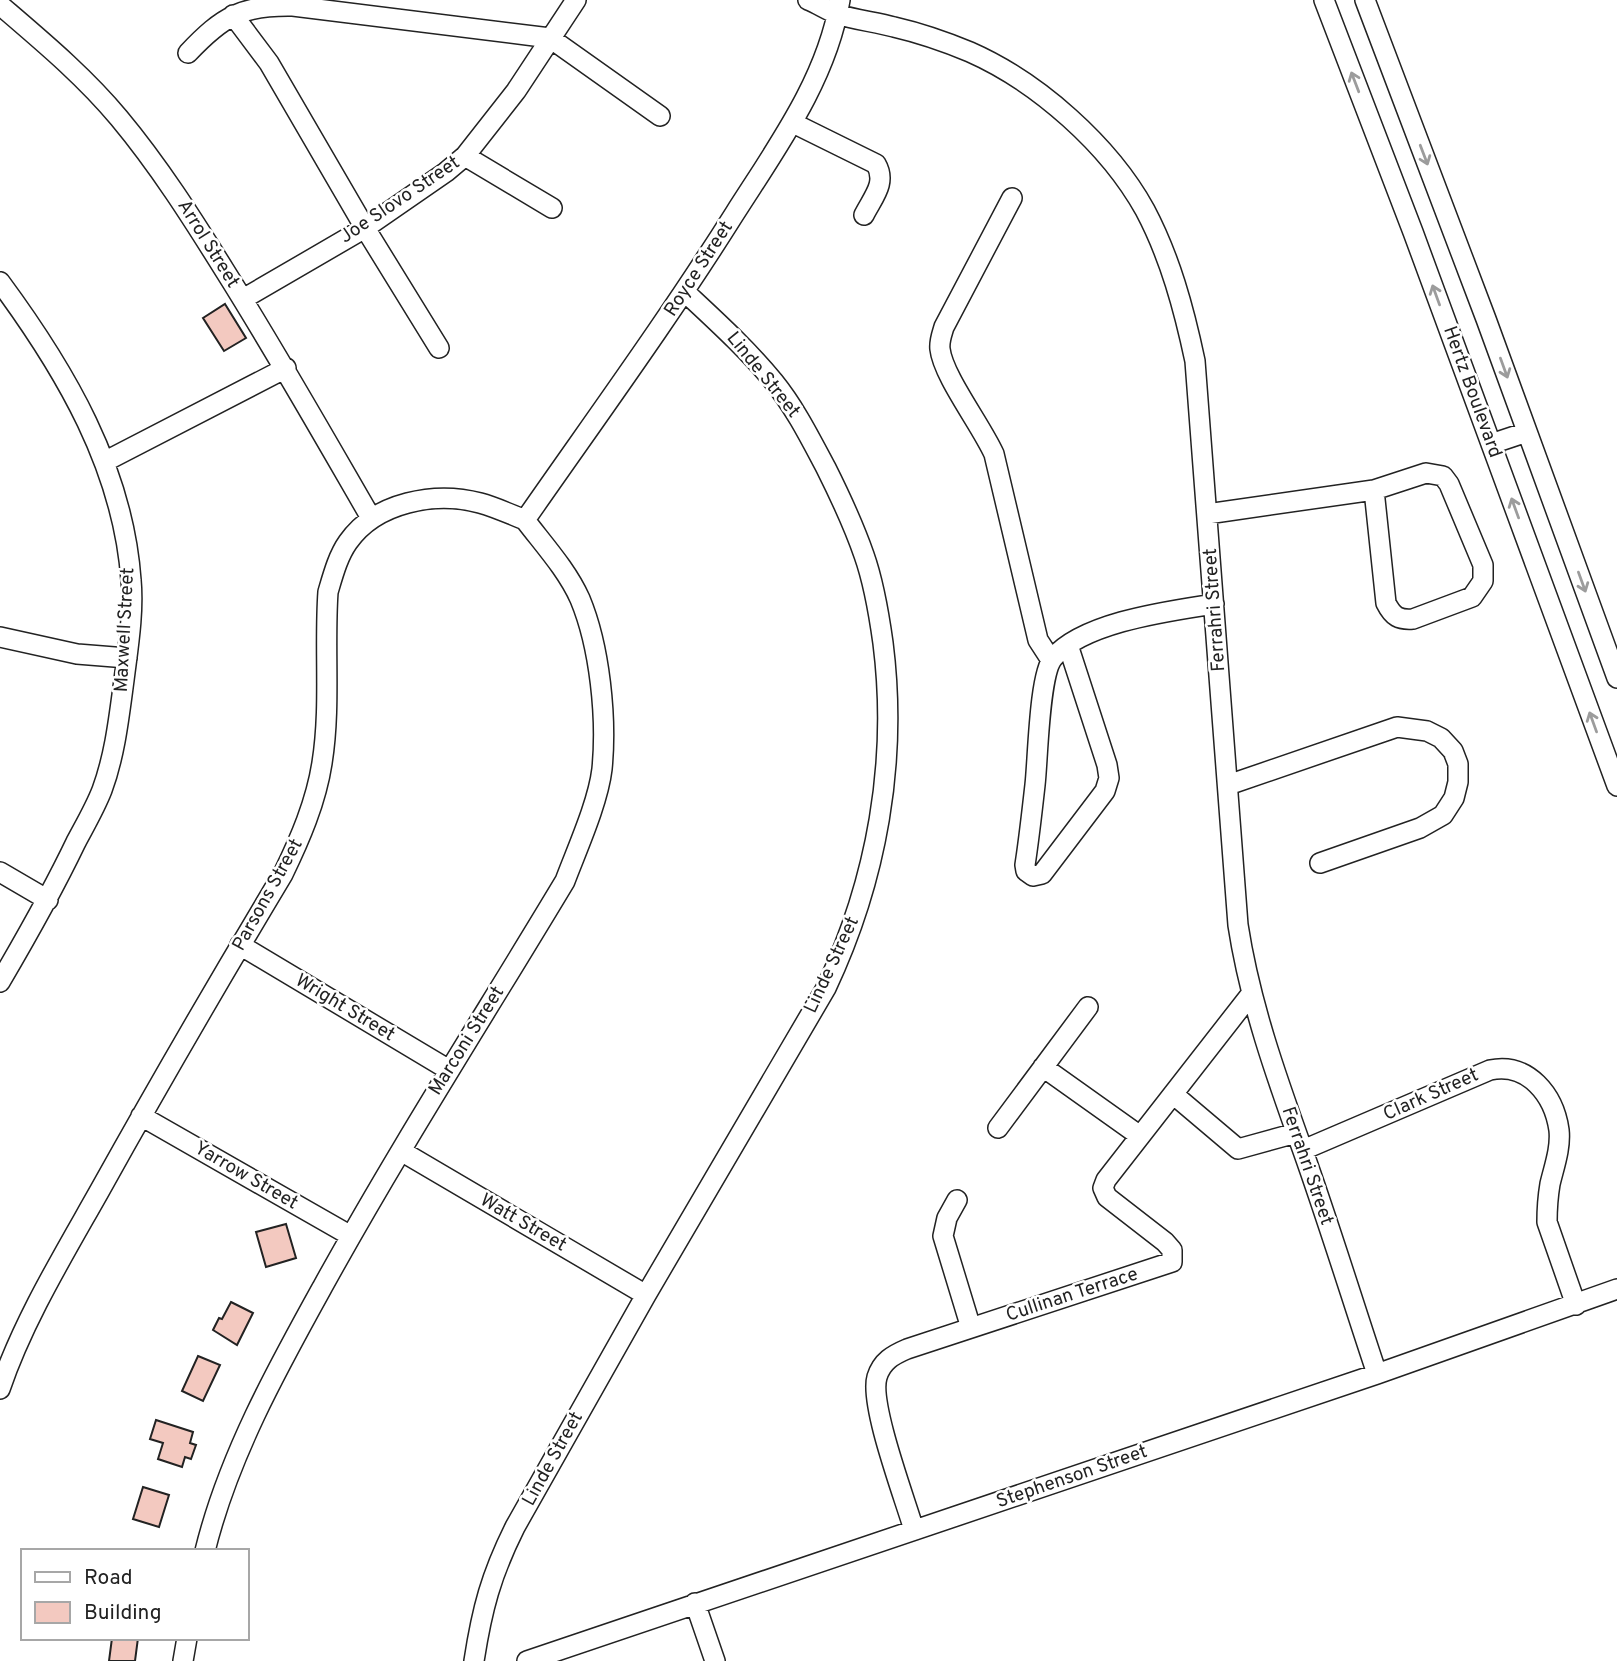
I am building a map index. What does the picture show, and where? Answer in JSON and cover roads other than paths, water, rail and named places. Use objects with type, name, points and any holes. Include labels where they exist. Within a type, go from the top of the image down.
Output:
[{"type":"street","name":"Joe Slovo Street","points":[[243,299],[365,228],[446,173],[465,156],[516,91],[576,0]]},
{"type":"street","name":"Ferrahri Street","points":[[808,0],[839,7],[936,40],[971,53],[1013,76],[1071,118],[1124,178],[1145,210],[1162,248],[1186,318],[1195,361],[1238,925],[1251,994],[1377,1374]]},
{"type":"street","name":"Hertz Boulevard","points":[[1324,0],[1492,444],[1617,786]]},
{"type":"street","name":"Hertz Boulevard","points":[[1365,0],[1617,678]]},
{"type":"street","name":"Arrol Street","points":[[0,5],[54,52],[119,117],[167,180],[286,368],[371,518]]},
{"type":"street","points":[[188,53],[206,34],[233,15],[251,8],[293,6],[550,38],[660,116]]},
{"type":"street","name":"Royce Street","points":[[525,520],[685,292],[793,123],[817,72],[839,7]]},
{"type":"street","points":[[233,15],[269,64],[439,348]]},
{"type":"street","points":[[793,123],[876,164],[881,174],[879,186],[864,215]]},
{"type":"street","points":[[465,156],[552,208]]},
{"type":"street","points":[[1012,198],[944,327],[940,345],[952,380],[984,431],[994,454],[1038,640],[1051,660]]},
{"type":"street","name":"Maxwell Street","points":[[0,282],[57,364],[80,407],[104,462],[125,527],[132,582],[127,658],[114,745],[102,790],[48,900],[0,982]]},
{"type":"street","name":"Linde Street","points":[[474,1661],[487,1592],[497,1563],[646,1295],[826,988],[859,910],[871,867],[881,806],[888,748],[888,687],[874,591],[864,555],[834,485],[802,423],[775,384],[738,340],[685,292]]},
{"type":"street","points":[[104,462],[286,368]]},
{"type":"street","points":[[1492,444],[1527,432]]},
{"type":"street","points":[[1207,514],[1374,490],[1426,473],[1443,476],[1449,484],[1483,565],[1483,581],[1472,597],[1413,619],[1404,620],[1391,614],[1386,604],[1374,490]]},
{"type":"street","name":"Parsons Street","points":[[0,1389],[7,1369],[57,1268],[141,1116],[283,874],[300,837],[322,763],[328,592],[335,568],[348,542],[371,518],[398,506],[422,500],[479,502],[525,520]]},
{"type":"street","name":"Marconi Street","points":[[205,1549],[210,1529],[232,1471],[296,1335],[401,1151],[565,881],[583,835],[601,771],[604,715],[599,674],[580,600],[561,566],[525,520]]},
{"type":"street","points":[[1068,645],[1109,778],[1105,792],[1042,874],[1033,876],[1026,871],[1025,865],[1043,690],[1051,660],[1068,645],[1087,635],[1153,614],[1214,604]]},
{"type":"street","points":[[0,637],[77,654],[127,658]]},
{"type":"street","points":[[1228,785],[1397,727],[1427,731],[1441,738],[1453,751],[1458,765],[1454,798],[1443,815],[1420,828],[1320,863]]},
{"type":"street","points":[[0,872],[48,900]]},
{"type":"street","name":"Wright Street","points":[[240,945],[449,1070]]},
{"type":"street","points":[[1043,1067],[1140,1136],[1251,994]]},
{"type":"street","points":[[998,1128],[1088,1007]]},
{"type":"street","name":"Clark Street","points":[[1299,1142],[1490,1070],[1501,1068],[1531,1077],[1548,1099],[1559,1130],[1558,1154],[1547,1208],[1547,1222],[1576,1306]]},
{"type":"street","points":[[1173,1094],[1238,1149],[1299,1142]]},
{"type":"street","name":"Yarrow Street","points":[[141,1116],[351,1236]]},
{"type":"street","name":"Cullinan Terrace","points":[[914,1530],[877,1407],[875,1385],[883,1363],[892,1356],[971,1328],[1172,1262],[1172,1250],[1165,1242],[1107,1197],[1102,1188],[1140,1136]]},
{"type":"street","name":"Watt Street","points":[[401,1151],[646,1295]]},
{"type":"street","points":[[957,1200],[947,1219],[943,1236],[971,1328]]},
{"type":"street","name":"Stephenson Street","points":[[537,1659],[695,1603],[1576,1306],[1617,1289]]},
{"type":"street","points":[[695,1603],[715,1661]]},
{"type":"street","points":[[183,1661],[187,1640]]}]
